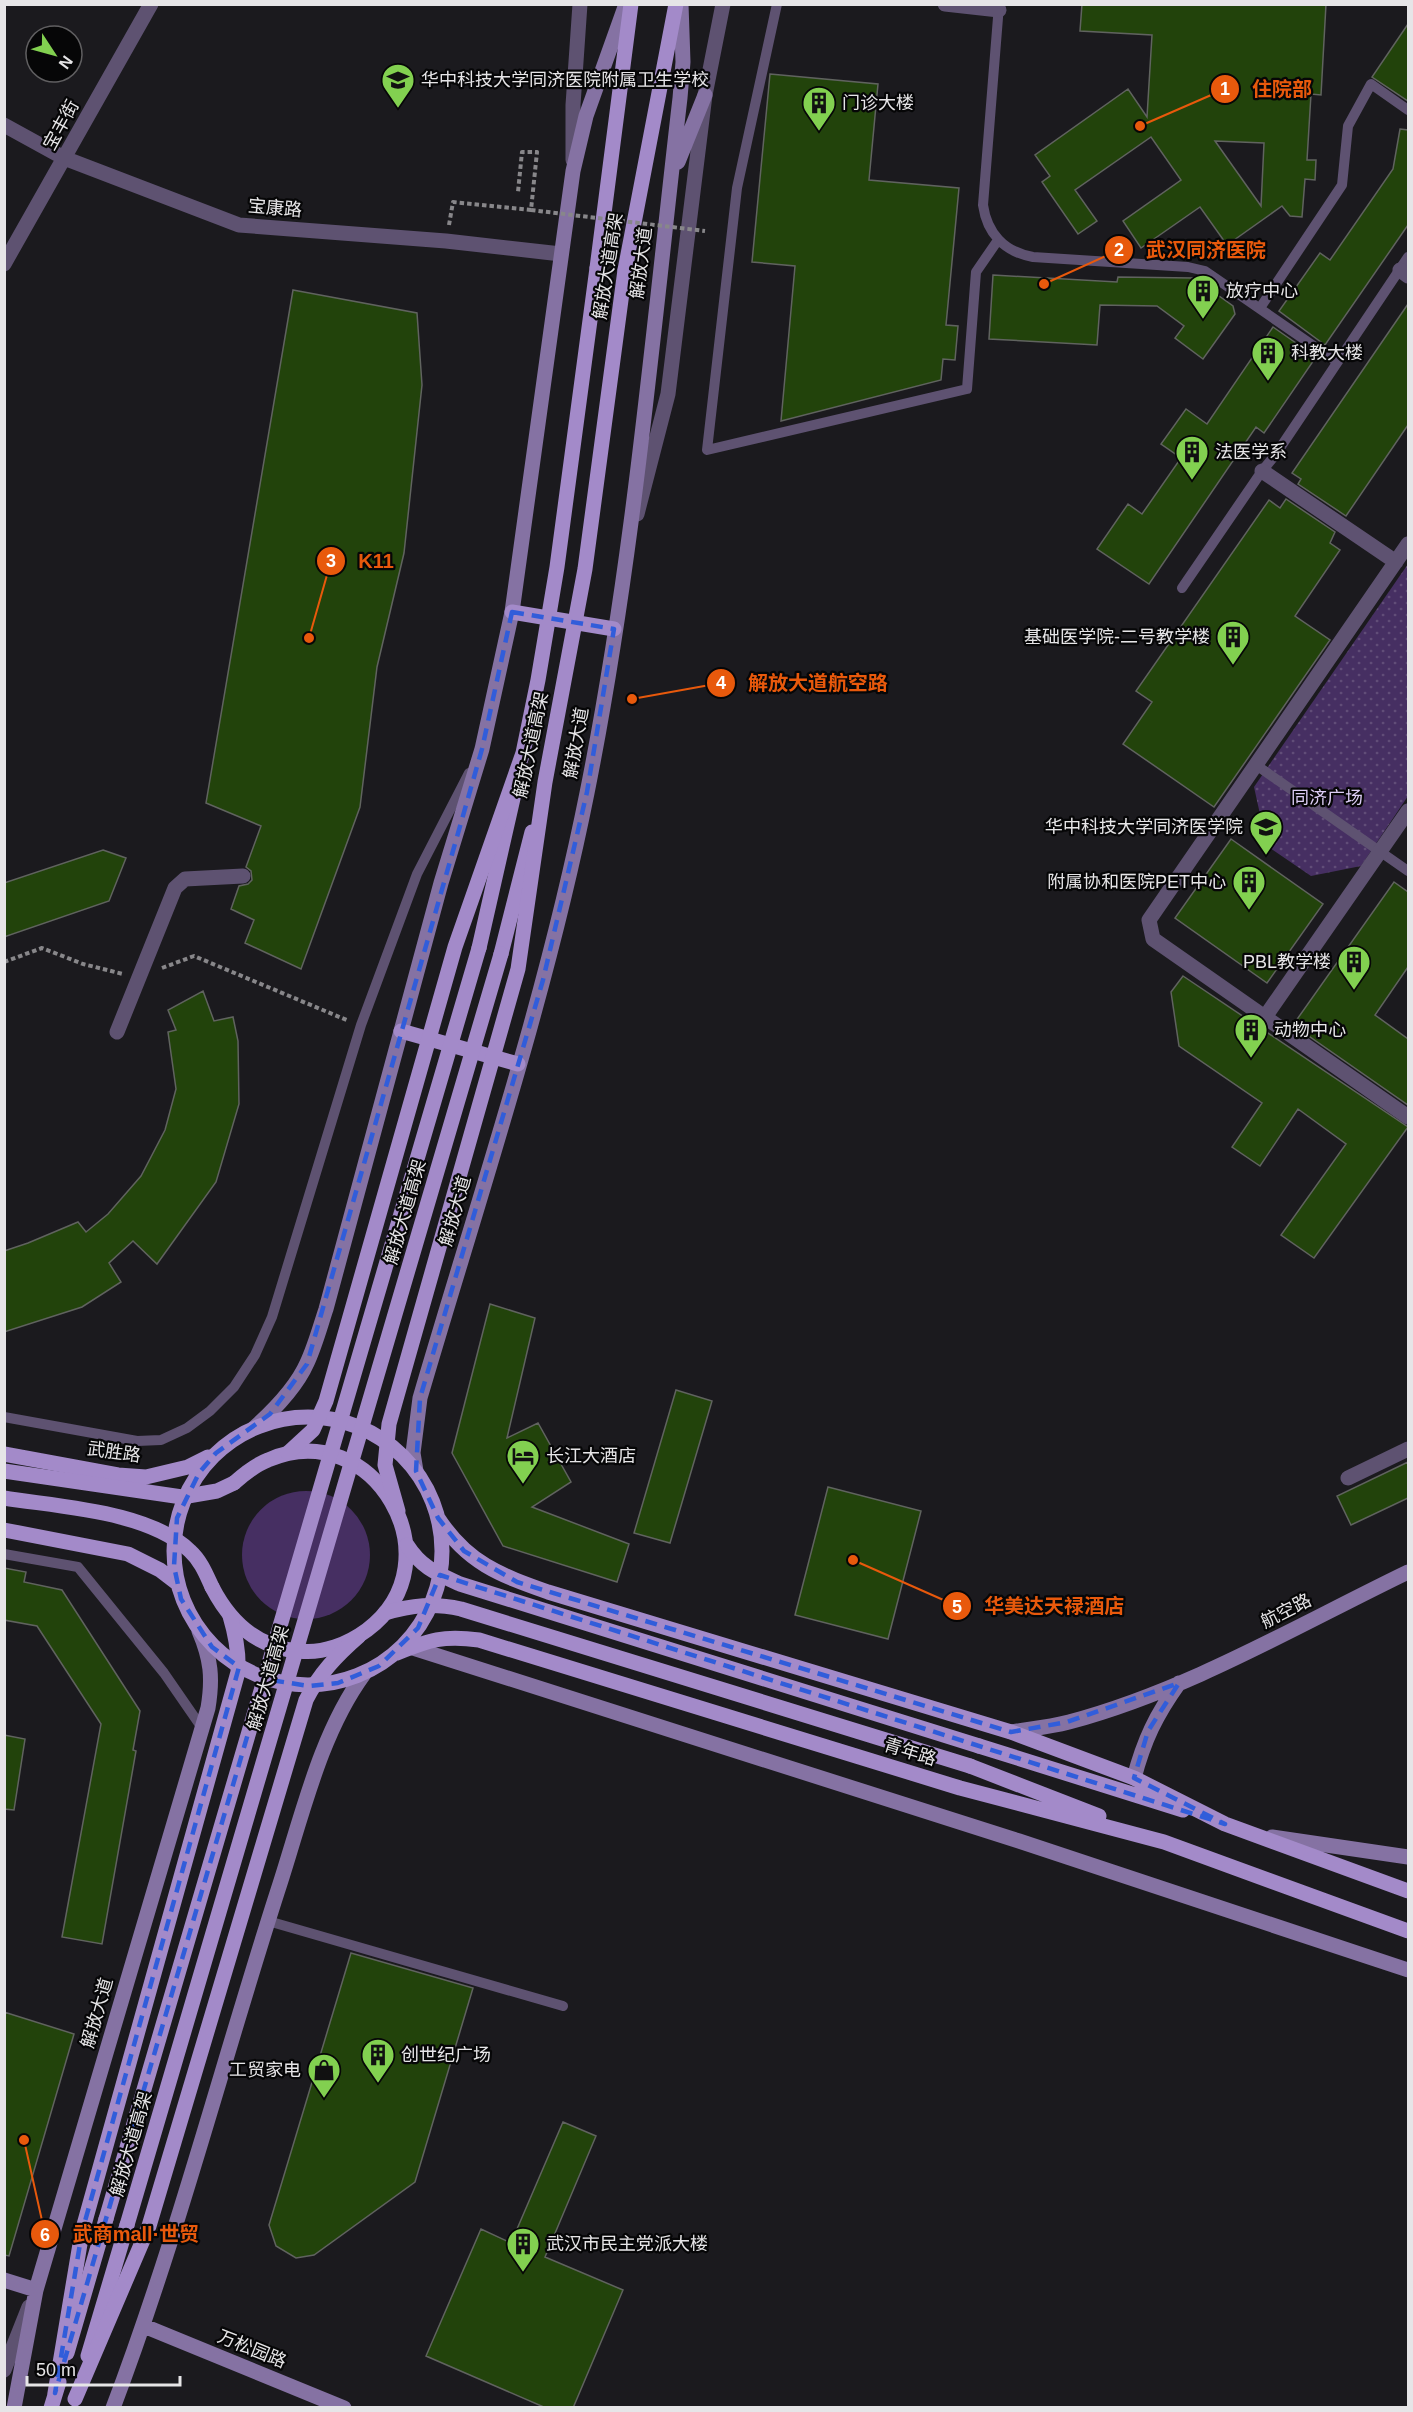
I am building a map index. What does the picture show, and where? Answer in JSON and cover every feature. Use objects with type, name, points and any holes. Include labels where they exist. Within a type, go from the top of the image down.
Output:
[{"type":"main road","points":[[254,1428],[278,1420],[299,1417],[347,1422],[387,1442],[416,1470],[433,1501],[442,1542],[440,1574],[432,1603],[403,1650],[364,1674],[338,1683],[309,1686],[278,1683],[252,1675],[231,1663],[212,1647],[188,1614],[177,1583],[173,1542],[177,1518],[186,1494],[199,1473],[216,1453],[254,1428],[284,1398],[307,1364],[326,1309],[441,883],[482,749],[512,612],[573,171],[586,116],[626,4]]},
{"type":"main road","name":"解放大道高架","points":[[53,2400],[479,948],[538,681],[556,567],[631,4]]},
{"type":"main road","name":"解放大道高架","points":[[73,2403],[498,965],[545,782],[585,569],[625,270],[676,4]]},
{"type":"main road","name":"解放大道","points":[[416,1470],[414,1453],[420,1398],[546,969],[587,792],[626,557],[683,62],[681,4]]},
{"type":"main road","points":[[670,182],[705,95]]},
{"type":"main road","points":[[512,612],[614,629]]},
{"type":"main road","points":[[288,1454],[313,1430],[326,1401],[455,946],[523,753]]},
{"type":"main road","points":[[73,2403],[149,2226],[306,1700],[315,1681],[329,1665],[385,1613],[402,1580],[406,1545],[385,1465],[388,1424],[518,969],[545,782]]},
{"type":"main road","points":[[401,1031],[518,1064]]},
{"type":"main road","name":"武胜路","points":[[4,1454],[146,1477],[188,1467],[216,1453]]},
{"type":"main road","points":[[4,1471],[127,1491],[182,1497],[217,1491],[234,1483],[250,1470],[268,1460],[288,1454],[326,1453],[361,1468],[376,1480],[398,1511]]},
{"type":"main road","points":[[4,1498],[122,1517],[159,1530],[180,1542],[201,1563],[220,1602],[230,1616],[244,1630],[262,1641],[301,1652],[331,1648],[359,1636]]},
{"type":"main road","points":[[438,1518],[450,1537],[464,1551],[499,1575],[517,1582],[1011,1732],[1134,1778],[1226,1824]]},
{"type":"main road","points":[[4,1530],[128,1554],[160,1570],[177,1583]]},
{"type":"main road","points":[[406,1545],[416,1560],[427,1568],[467,1586],[1226,1824],[1408,1891]]},
{"type":"main road","name":"航空路","points":[[1011,1732],[1068,1722],[1179,1683],[1275,1639],[1408,1572]]},
{"type":"main road","points":[[385,1613],[419,1605],[442,1604],[462,1609],[970,1766],[1164,1842]]},
{"type":"main road","points":[[53,2400],[82,2232],[238,1672],[237,1637],[230,1616]]},
{"type":"main road","name":"解放大道","points":[[14,2408],[36,2290],[208,1708],[211,1672],[208,1652],[199,1631]]},
{"type":"main road","name":"青年路","points":[[403,1650],[427,1640],[444,1637],[479,1640],[960,1788],[1164,1842],[1408,1931]]},
{"type":"main road","points":[[403,1650],[1019,1841],[1408,1970]]},
{"type":"main road","points":[[113,2408],[144,2326],[268,1921],[327,1740],[350,1693],[364,1674]]},
{"type":"main road","name":"航空路","points":[[1134,1778],[1148,1731],[1179,1683]]},
{"type":"main road","points":[[1257,1835],[1408,1857]]},
{"type":"main road","points":[[4,2280],[36,2290]]},
{"type":"main road","name":"万松园路","points":[[144,2326],[344,2408]]},
{"type":"street","name":"宝丰街","points":[[4,264],[151,4]]},
{"type":"street","points":[[573,171],[573,105],[580,4]]},
{"type":"street","points":[[626,557],[668,394],[705,95],[723,4]]},
{"type":"street","points":[[945,4],[999,7]]},
{"type":"street","name":"宝康路","points":[[4,125],[64,158],[239,225],[446,241],[561,254]]},
{"type":"street","points":[[1262,471],[1396,562]]},
{"type":"street","points":[[1408,544],[1149,920],[1153,939],[1408,1117]]},
{"type":"street","points":[[1265,1017],[1408,811]]},
{"type":"street","points":[[117,1032],[175,888],[184,879],[243,876]]},
{"type":"street","points":[[1348,1478],[1408,1449]]},
{"type":"street","points":[[4,2370],[36,2290]]},
{"type":"lane","points":[[777,4],[737,188],[707,450],[967,389],[976,272],[998,240]]},
{"type":"lane","points":[[999,7],[983,205],[988,224],[998,240],[1014,252],[1033,257],[1197,268],[1216,277],[1337,362]]},
{"type":"lane","points":[[1260,308],[1342,184],[1348,126],[1371,84],[1408,110]]},
{"type":"lane","points":[[1182,588],[1337,362],[1406,268]]},
{"type":"lane","points":[[4,1418],[137,1441],[161,1440],[187,1428],[210,1411],[234,1387],[255,1355],[272,1317],[361,1025],[417,874],[482,749]]},
{"type":"lane","points":[[1256,765],[1408,871]]},
{"type":"lane","points":[[4,1554],[78,1567],[164,1673],[202,1728]]},
{"type":"lane","points":[[268,1921],[563,2006]]},
{"type":"path","points":[[518,192],[522,152],[537,152],[531,210]]},
{"type":"path","points":[[446,241],[453,202],[705,231]]},
{"type":"path","points":[[4,962],[42,948],[83,964],[125,974]]},
{"type":"path","points":[[155,970],[194,956],[361,1025]]},
{"type":"highlighted area","points":[[512,612],[614,629],[587,792],[543,980],[420,1398],[416,1471],[438,1518],[464,1551],[517,1582],[1011,1732],[1067,1722],[1179,1683],[1148,1731],[1134,1778],[1225,1824],[440,1575],[418,1628],[379,1666],[338,1683],[309,1686],[264,1679],[55,2393],[82,2232],[239,1667],[212,1647],[181,1599],[174,1566],[177,1518],[199,1473],[216,1453],[270,1414],[307,1364],[482,749]]},
{"type":"green space","name":"同济广场","points":[[1408,564],[1408,796],[1361,866],[1311,876],[1267,846],[1254,787]]},
{"type":"green space","points":[[306,1491],[330,1496],[351,1510],[365,1531],[370,1555],[365,1579],[351,1600],[330,1614],[306,1619],[282,1614],[261,1600],[247,1579],[242,1555],[247,1531],[261,1510],[282,1496]]},
{"type":"building","points":[[1082,4],[1326,4],[1321,95],[1311,94],[1307,160],[1316,160],[1315,180],[1305,179],[1302,217],[1290,216],[1282,206],[1227,245],[1200,207],[1141,248],[1123,221],[1181,180],[1151,137],[1075,190],[1097,221],[1078,234],[1042,182],[1050,176],[1035,155],[1128,89],[1147,117],[1152,35],[1080,31]],"holes":[[[1215,141],[1264,143],[1261,206]]]},
{"type":"building","points":[[1408,24],[1408,101],[1372,77]]},
{"type":"building","points":[[770,74],[878,84],[869,180],[959,188],[946,325],[958,326],[955,360],[943,359],[941,380],[781,421],[795,266],[752,262]]},
{"type":"building","points":[[1400,129],[1408,130],[1408,225],[1325,345],[1279,311],[1320,253],[1330,260],[1393,169]]},
{"type":"building","points":[[993,275],[1117,282],[1118,277],[1193,278],[1207,298],[1212,291],[1233,306],[1235,314],[1203,359],[1175,338],[1184,326],[1157,306],[1100,305],[1097,345],[989,339]]},
{"type":"building","points":[[293,290],[417,313],[422,385],[404,553],[377,667],[360,807],[301,969],[245,943],[254,920],[231,909],[239,886],[248,884],[252,880],[251,871],[246,867],[261,826],[206,803]]},
{"type":"building","points":[[1408,304],[1408,425],[1346,516],[1298,484],[1301,479],[1292,473]]},
{"type":"building","name":"法医学系","points":[[1273,327],[1316,357],[1264,433],[1256,427],[1149,584],[1097,549],[1128,504],[1142,514],[1181,458],[1161,444],[1186,409],[1207,424]]},
{"type":"building","name":"基础医学院-二号教学楼","points":[[1286,499],[1335,532],[1330,543],[1340,550],[1295,616],[1330,640],[1214,807],[1123,744],[1152,702],[1136,691],[1269,500],[1280,508]]},
{"type":"building","name":"附属协和医院PET中心","points":[[1231,839],[1323,904],[1267,983],[1175,918]]},
{"type":"building","points":[[103,850],[126,858],[109,901],[4,937],[4,883]]},
{"type":"building","name":"PBL教学楼","points":[[1394,882],[1408,892],[1408,967],[1375,1015],[1408,1039],[1408,1105],[1293,1025]]},
{"type":"building","points":[[1183,976],[1408,1127],[1314,1258],[1281,1235],[1346,1144],[1298,1109],[1260,1166],[1232,1147],[1262,1103],[1179,1046],[1171,992]]},
{"type":"building","points":[[203,991],[214,1021],[233,1017],[238,1041],[239,1104],[216,1182],[157,1264],[133,1241],[109,1263],[121,1282],[82,1307],[4,1332],[4,1251],[78,1222],[86,1232],[108,1214],[141,1176],[165,1130],[176,1089],[168,1032],[176,1030],[168,1010]]},
{"type":"building","points":[[490,1304],[535,1318],[507,1438],[538,1423],[571,1482],[532,1507],[629,1544],[617,1582],[503,1546],[452,1453]]},
{"type":"building","points":[[676,1390],[712,1401],[670,1543],[634,1533]]},
{"type":"building","points":[[1408,1462],[1408,1498],[1351,1525],[1337,1496]]},
{"type":"building","points":[[828,1487],[921,1511],[888,1639],[795,1615]]},
{"type":"building","points":[[4,1568],[26,1572],[24,1582],[62,1590],[140,1711],[133,1750],[136,1751],[102,1944],[62,1937],[101,1724],[37,1626],[4,1620]]},
{"type":"building","points":[[4,1735],[25,1739],[14,1810],[4,1809]]},
{"type":"building","name":"创世纪广场","points":[[351,1953],[473,1988],[415,2182],[314,2255],[296,2258],[276,2246],[269,2225]]},
{"type":"building","points":[[4,2012],[74,2034],[9,2256],[4,2255]]},
{"type":"building","name":"武汉市民主党派大楼","points":[[563,2122],[596,2136],[545,2257],[623,2290],[573,2408],[546,2408],[426,2356],[481,2229],[511,2243]]},
{"type":"place","name":"华中科技大学同济医院附属卫生学校","points":[[398,109]]},
{"type":"place","name":"住院部","points":[[1140,126]]},
{"type":"place","name":"门诊大楼","points":[[819,132]]},
{"type":"place","name":"武汉同济医院","points":[[1044,284]]},
{"type":"place","name":"放疗中心","points":[[1203,320]]},
{"type":"place","name":"科教大楼","points":[[1268,382]]},
{"type":"place","name":"法医学系","points":[[1192,481]]},
{"type":"place","name":"K11","points":[[309,638]]},
{"type":"place","name":"基础医学院-二号教学楼","points":[[1233,666]]},
{"type":"place","name":"解放大道航空路","points":[[632,699]]},
{"type":"place","name":"华中科技大学同济医学院","points":[[1266,856]]},
{"type":"place","name":"附属协和医院PET中心","points":[[1249,911]]},
{"type":"place","name":"PBL教学楼","points":[[1354,991]]},
{"type":"place","name":"动物中心","points":[[1251,1059]]},
{"type":"place","name":"长江大酒店","points":[[523,1485]]},
{"type":"place","name":"华美达天禄酒店","points":[[853,1560]]},
{"type":"place","name":"创世纪广场","points":[[378,2084]]},
{"type":"place","name":"工贸家电","points":[[324,2099]]},
{"type":"place","name":"武商mall·世贸","points":[[24,2140]]},
{"type":"place","name":"武汉市民主党派大楼","points":[[523,2273]]}]
